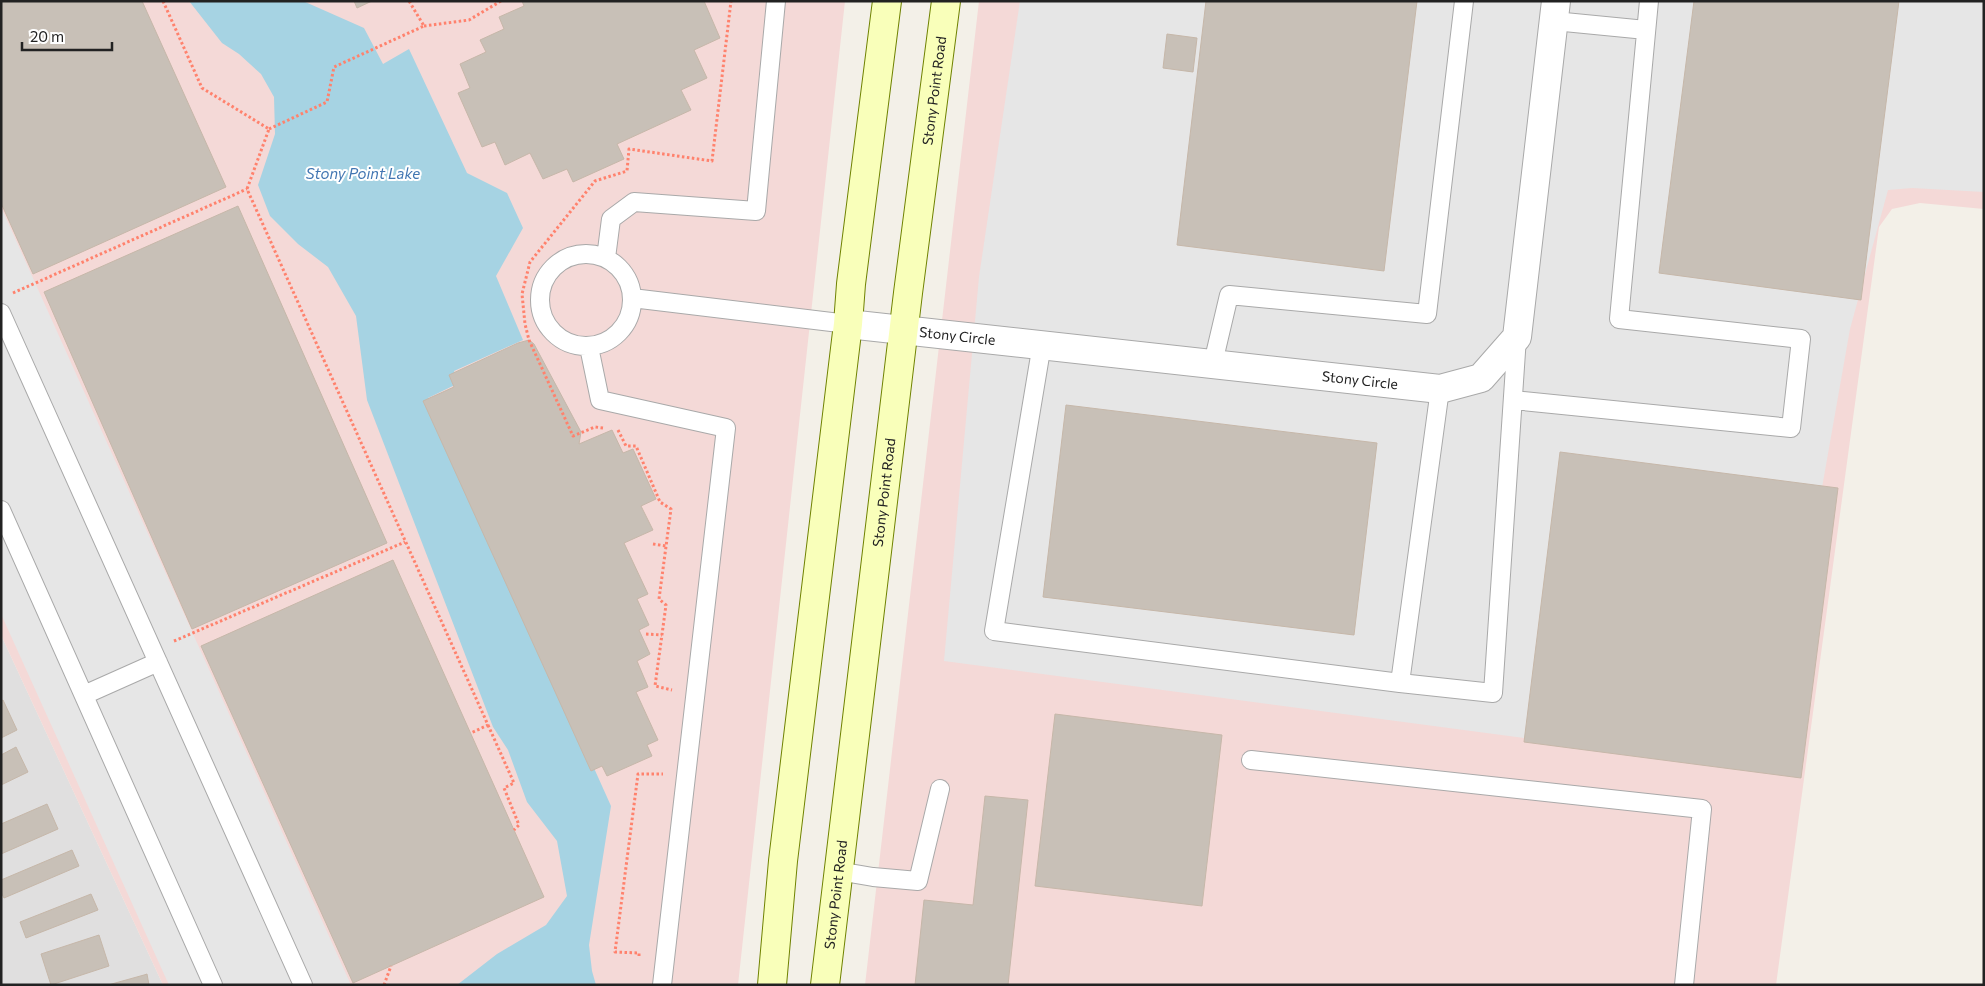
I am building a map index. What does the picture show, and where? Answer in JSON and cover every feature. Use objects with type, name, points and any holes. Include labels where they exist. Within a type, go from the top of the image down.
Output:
[{"type":"main road","points":[[772,985],[784,861],[848,324],[851,284],[887,1]]},
{"type":"main road","name":"Stony Point Road","points":[[825,985],[904,329],[946,1]]},
{"type":"street","points":[[1517,337],[1555,11]]},
{"type":"street","name":"Stony Circle","points":[[848,324],[1440,389],[1481,378],[1517,337]]},
{"type":"lane","points":[[606,258],[610,219],[634,202],[756,211],[776,1]]},
{"type":"lane","points":[[1214,363],[1229,295],[1427,314],[1464,1]]},
{"type":"lane","points":[[1513,400],[1791,428],[1801,339],[1619,319],[1649,1]]},
{"type":"lane","points":[[1555,11],[1646,30]]},
{"type":"lane","points":[[576,254],[591,254],[606,258],[618,266],[627,278],[632,298],[632,307],[627,322],[617,335],[604,343],[588,347],[573,345],[558,338],[547,326],[541,312],[539,296],[543,282],[551,269],[562,260],[576,254]]},
{"type":"lane","points":[[632,298],[848,324]]},
{"type":"lane","points":[[1,313],[303,985]]},
{"type":"lane","points":[[1042,344],[994,631],[1400,683],[1493,693],[1517,337]]},
{"type":"lane","points":[[588,347],[600,400],[726,428],[662,985]]},
{"type":"lane","points":[[1400,683],[1440,389]]},
{"type":"lane","points":[[1,510],[213,985]]},
{"type":"lane","points":[[84,694],[158,662]]},
{"type":"lane","points":[[1251,760],[1702,809],[1684,985]]},
{"type":"lane","points":[[838,871],[918,881],[940,789]]},
{"type":"path","points":[[163,1],[202,88],[269,129]]},
{"type":"path","points":[[409,1],[424,26]]},
{"type":"path","points":[[501,1],[469,20],[424,26],[334,67],[327,102],[269,129],[247,189],[514,782],[504,788],[519,826],[514,830]]},
{"type":"path","points":[[674,690],[655,686],[666,605],[659,599],[671,509],[660,502],[636,446],[626,446],[618,428],[595,427],[573,436],[529,340],[525,324],[522,294],[530,262],[595,181],[628,171],[629,149],[712,160],[732,1]]},
{"type":"path","points":[[9,295],[247,189]]},
{"type":"path","points":[[158,662],[174,641],[405,542]]},
{"type":"path","points":[[653,544],[666,546]]},
{"type":"path","points":[[646,634],[662,636]]},
{"type":"path","points":[[470,733],[488,725]]},
{"type":"path","points":[[638,960],[640,953],[615,952],[638,774],[663,774],[664,764]]},
{"type":"path","points":[[384,985],[391,966]]},
{"type":"shaded area","points":[[1,1],[845,1],[738,985],[163,985],[1,635]]},
{"type":"shaded area","points":[[979,1],[1984,1],[1984,209],[1920,203],[1892,209],[1879,227],[1776,985],[865,985]]},
{"type":"shaded area","points":[[1020,1],[1984,1],[1984,192],[1912,188],[1888,190],[1850,329],[1772,771],[944,661],[979,277]]},
{"type":"shaded area","points":[[1,207],[351,985],[169,985],[1,614]]},
{"type":"shaded area","points":[[1,635],[163,985],[1,985]]},
{"type":"water","name":"Stony Point Lake","points":[[189,1],[303,1],[364,28],[383,64],[409,49],[467,173],[507,193],[523,228],[496,276],[523,340],[454,371],[459,383],[428,398],[611,806],[589,945],[592,971],[596,985],[457,985],[497,954],[546,925],[567,896],[557,841],[527,802],[508,750],[493,727],[367,400],[356,316],[328,267],[298,244],[270,216],[258,185],[275,134],[274,97],[261,74],[239,54],[222,43]]},
{"type":"building","points":[[1,1],[142,1],[226,187],[33,274],[1,203]]},
{"type":"building","points":[[354,1],[372,1],[357,8]]},
{"type":"building","points":[[522,1],[704,1],[720,38],[694,50],[707,78],[681,90],[691,110],[617,144],[624,159],[573,182],[567,169],[543,179],[530,153],[505,165],[495,142],[482,147],[458,93],[470,88],[460,64],[486,52],[480,40],[504,29],[499,17],[524,6]]},
{"type":"building","points":[[1206,1],[1417,1],[1384,271],[1177,245]]},
{"type":"building","points":[[1694,1],[1899,1],[1861,300],[1659,273]]},
{"type":"building","points":[[1167,34],[1197,38],[1193,72],[1163,68]]},
{"type":"building","points":[[238,206],[387,543],[192,629],[44,292]]},
{"type":"building","points":[[529,340],[534,344],[581,432],[579,444],[612,430],[623,453],[633,449],[656,499],[641,506],[653,530],[624,543],[648,594],[637,599],[649,625],[639,630],[650,654],[637,661],[648,687],[636,692],[658,740],[647,745],[652,756],[607,776],[602,766],[591,771],[423,401],[454,387],[449,375],[518,343]]},
{"type":"building","points":[[1066,405],[1377,443],[1354,635],[1043,597]]},
{"type":"building","points":[[1560,452],[1838,488],[1801,778],[1524,742]]},
{"type":"building","points":[[393,560],[544,897],[353,983],[201,646]]},
{"type":"building","points":[[3,700],[17,730],[1,738],[1,701]]},
{"type":"building","points":[[1055,714],[1222,735],[1202,906],[1035,886]]},
{"type":"building","points":[[16,747],[28,772],[1,785],[1,755]]},
{"type":"building","points":[[985,796],[1028,800],[1008,985],[915,985],[924,900],[973,905]]},
{"type":"building","points":[[47,804],[58,829],[1,854],[1,824]]},
{"type":"building","points":[[72,850],[79,866],[4,898],[1,892],[1,880]]},
{"type":"building","points":[[91,894],[98,910],[26,938],[20,922]]},
{"type":"building","points":[[99,935],[109,966],[51,985],[41,954]]},
{"type":"building","points":[[147,974],[149,985],[108,985],[144,975]]}]
